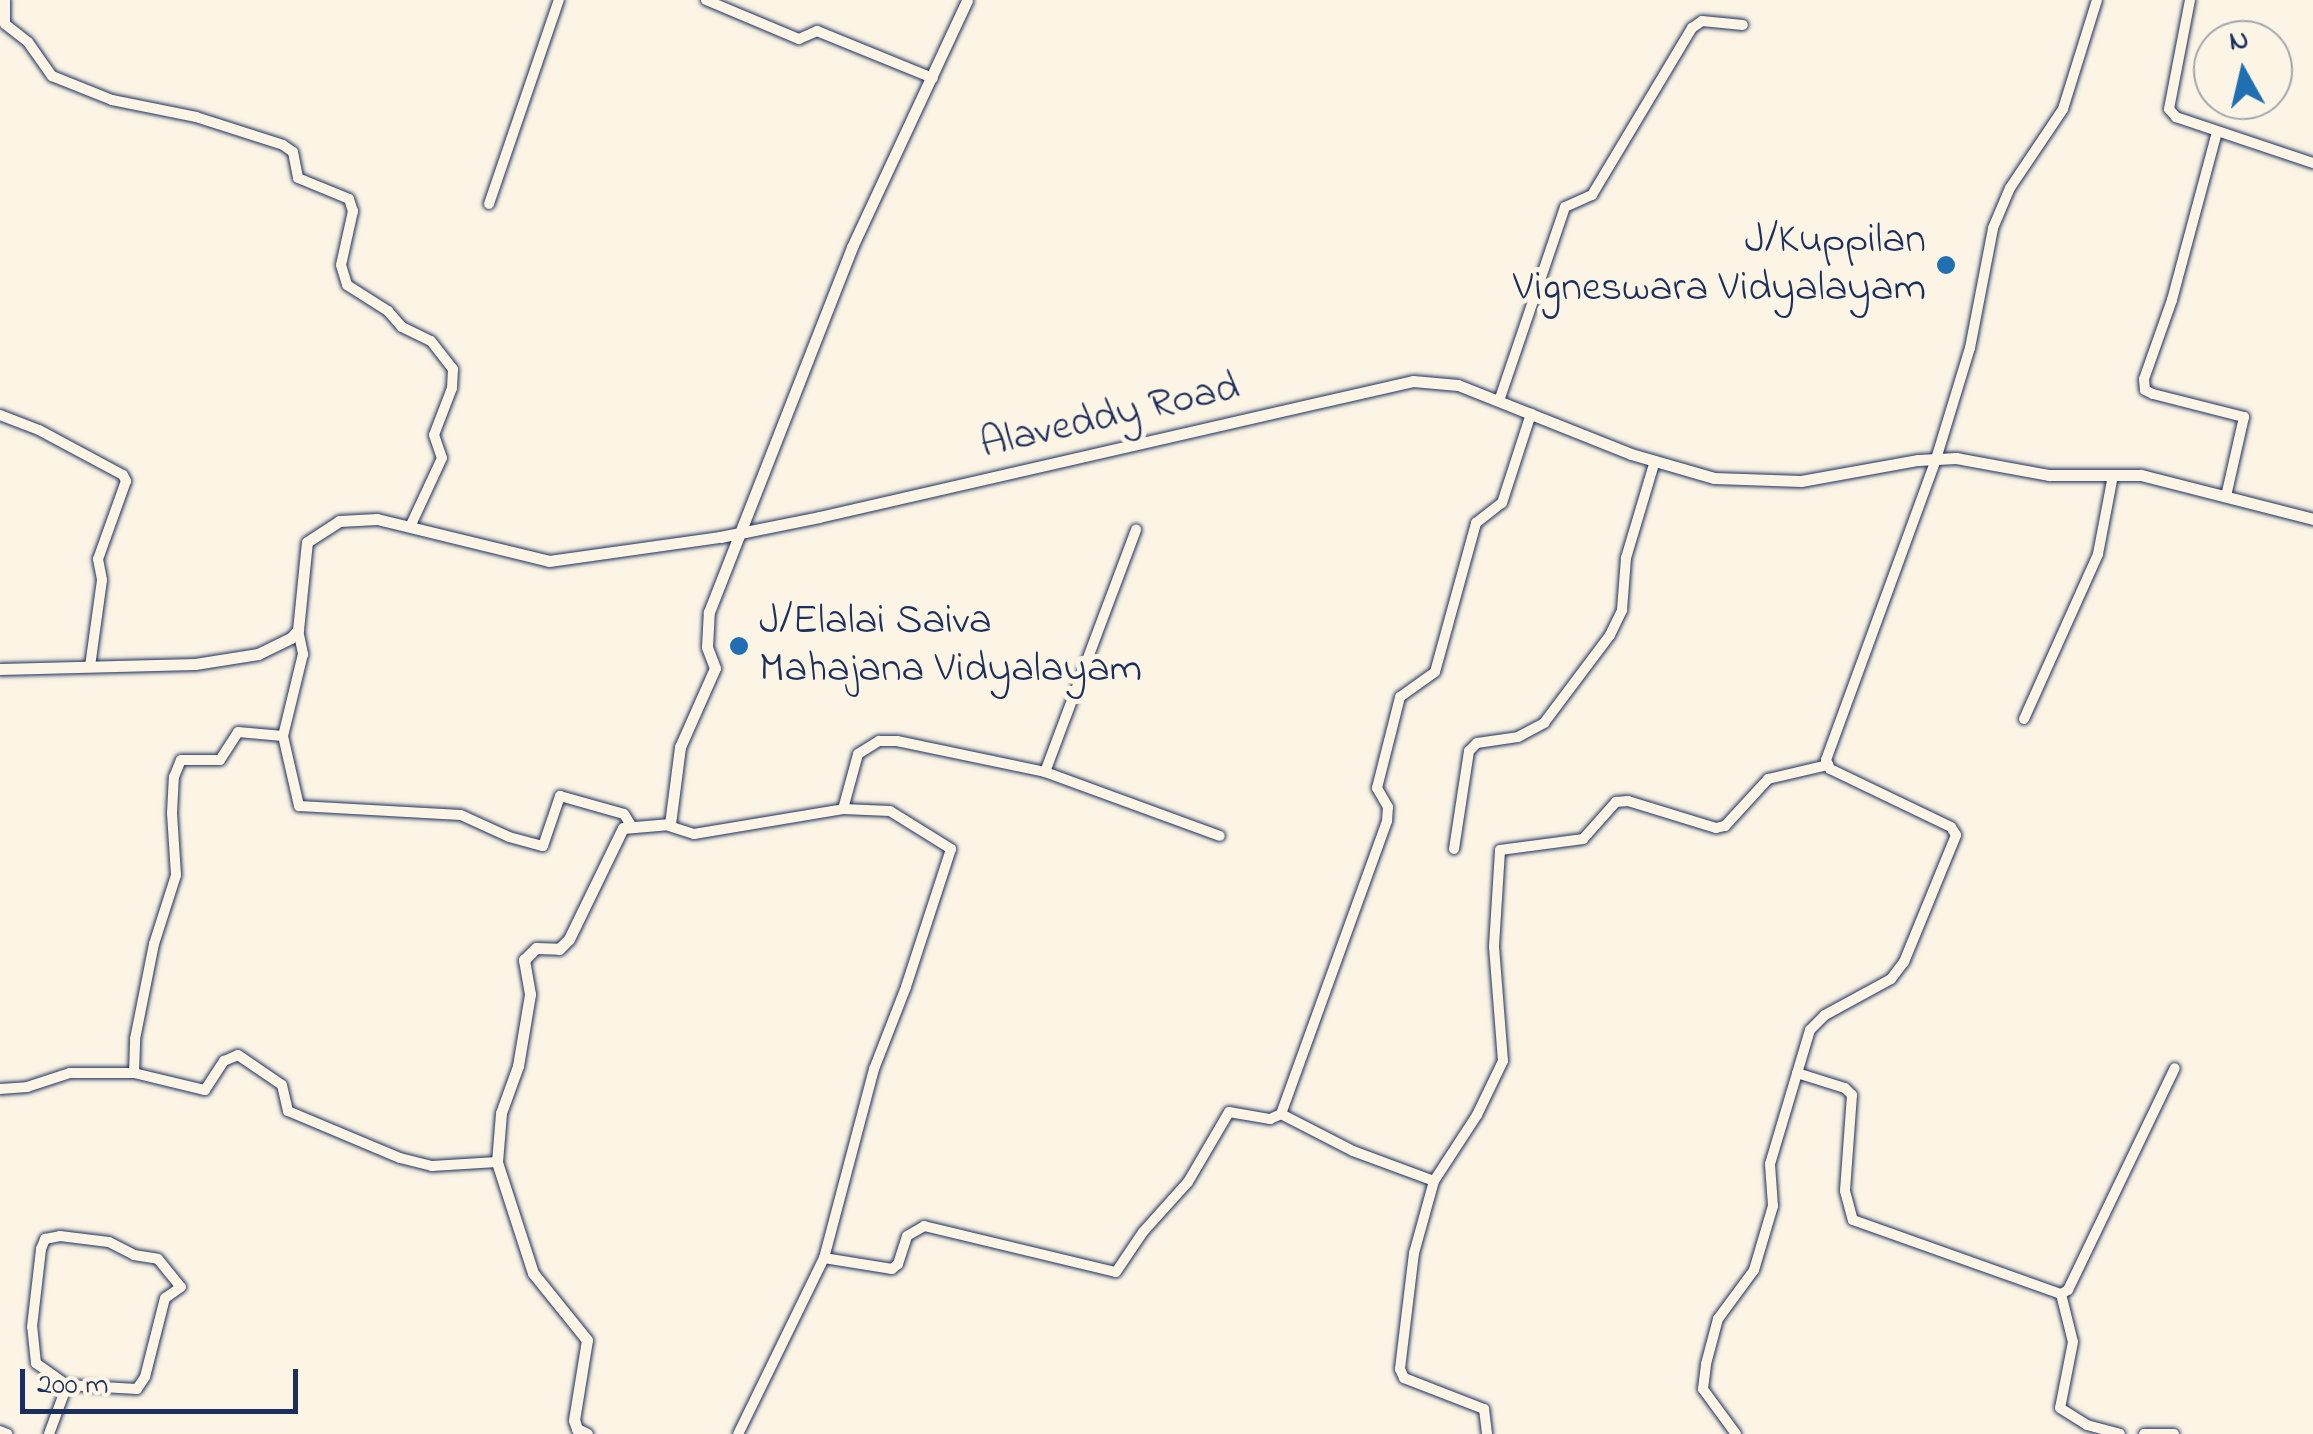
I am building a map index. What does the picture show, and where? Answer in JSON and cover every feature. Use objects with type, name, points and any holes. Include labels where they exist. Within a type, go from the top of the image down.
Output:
[{"type":"street","points":[[5,0],[5,24],[28,42],[52,76],[112,100],[196,117],[282,145],[293,152],[298,178],[350,199],[353,211],[342,265],[347,286],[388,310],[402,327],[431,341],[453,369],[452,388],[434,435],[442,458],[410,527]]},
{"type":"street","points":[[489,204],[558,0]]},
{"type":"street","points":[[706,0],[799,38],[817,31],[933,78]]},
{"type":"street","points":[[669,826],[680,747],[715,668],[707,646],[709,612],[745,529],[852,248],[967,0]]},
{"type":"street","points":[[1736,1434],[1703,1389],[1706,1364],[1718,1319],[1754,1270],[1773,1206],[1770,1164],[1810,1030],[1825,1015],[1891,979],[1904,962],[1956,835],[1950,826],[1830,770],[1828,764],[1844,704],[1936,459],[1970,348],[1994,228],[2010,188],[2063,109],[2097,0]]},
{"type":"street","points":[[2190,0],[2170,109],[2176,117],[2313,162]]},
{"type":"street","points":[[1499,401],[1565,207],[1592,195],[1692,28],[1702,21],[1744,25]]},
{"type":"street","points":[[2217,132],[2172,300],[2144,379],[2145,390],[2154,394],[2244,417],[2226,496]]},
{"type":"street","name":"Alaveddy Road","points":[[298,630],[307,542],[339,521],[377,519],[549,562],[720,537],[819,517],[1413,381],[1458,385],[1655,461],[1714,478],[1802,481],[1956,458],[2050,475],[2141,475],[2313,519]]},
{"type":"street","points":[[1281,1114],[1387,821],[1388,807],[1377,788],[1400,697],[1435,672],[1476,523],[1502,503],[1531,414]]},
{"type":"street","points":[[0,415],[39,430],[123,475],[126,481],[98,559],[102,580],[90,666]]},
{"type":"street","points":[[1454,848],[1469,751],[1477,743],[1518,737],[1544,723],[1610,635],[1622,610],[1626,558],[1655,461]]},
{"type":"street","points":[[2024,719],[2098,554],[2114,475]]},
{"type":"street","points":[[1045,772],[1136,530]]},
{"type":"street","points":[[0,669],[195,664],[258,654],[291,638],[298,630]]},
{"type":"street","points":[[298,630],[303,654],[283,736],[299,806],[461,815],[509,837],[543,846],[560,796],[624,814],[631,825]]},
{"type":"street","points":[[134,1073],[135,1039],[154,944],[176,875],[172,813],[174,777],[181,760],[220,760],[238,732],[283,736]]},
{"type":"street","points":[[843,809],[858,754],[879,741],[1045,772],[1220,836]]},
{"type":"street","points":[[1487,1434],[1484,1409],[1404,1378],[1400,1369],[1414,1252],[1434,1181],[1476,1115],[1503,1061],[1494,946],[1500,850],[1584,838],[1616,802],[1628,801],[1716,828],[1725,826],[1768,779],[1828,764]]},
{"type":"street","points":[[587,1434],[576,1429],[574,1420],[589,1352],[587,1340],[532,1273],[497,1162],[501,1113],[518,1066],[530,994],[524,960],[536,948],[559,949],[569,939],[623,828],[669,826],[694,834],[843,809],[890,811],[951,849],[906,988],[874,1070],[824,1258],[738,1434]]},
{"type":"street","points":[[0,1089],[27,1087],[70,1073],[134,1073],[205,1090],[224,1061],[238,1056],[282,1085],[288,1111],[400,1158],[432,1166],[497,1162]]},
{"type":"street","points":[[1797,1073],[1845,1088],[1852,1095],[1846,1192],[1853,1220],[2061,1294],[2068,1290],[2175,1068]]},
{"type":"street","points":[[824,1258],[892,1268],[898,1264],[907,1236],[924,1226],[1116,1272],[1143,1232],[1188,1182],[1228,1112],[1270,1118],[1281,1114],[1353,1151],[1434,1181]]},
{"type":"street","points":[[60,1236],[109,1242],[134,1254],[158,1258],[181,1287],[164,1298],[145,1377],[138,1389],[67,1385],[36,1363],[34,1291],[45,1240],[60,1236]]},
{"type":"street","points":[[2061,1294],[2073,1342],[2060,1408],[2086,1429],[2120,1434]]},
{"type":"street","points":[[50,1434],[67,1385]]},
{"type":"street","points":[[0,1430],[7,1434]]},
{"type":"street","points":[[2144,1434],[2174,1434]]},
{"type":"place","name":"J/Kuppilan Vigneswara Vidyalayam","points":[[1946,265]]},
{"type":"place","name":"J/Elalai Saiva Mahajana Vidyalayam","points":[[739,646]]}]
